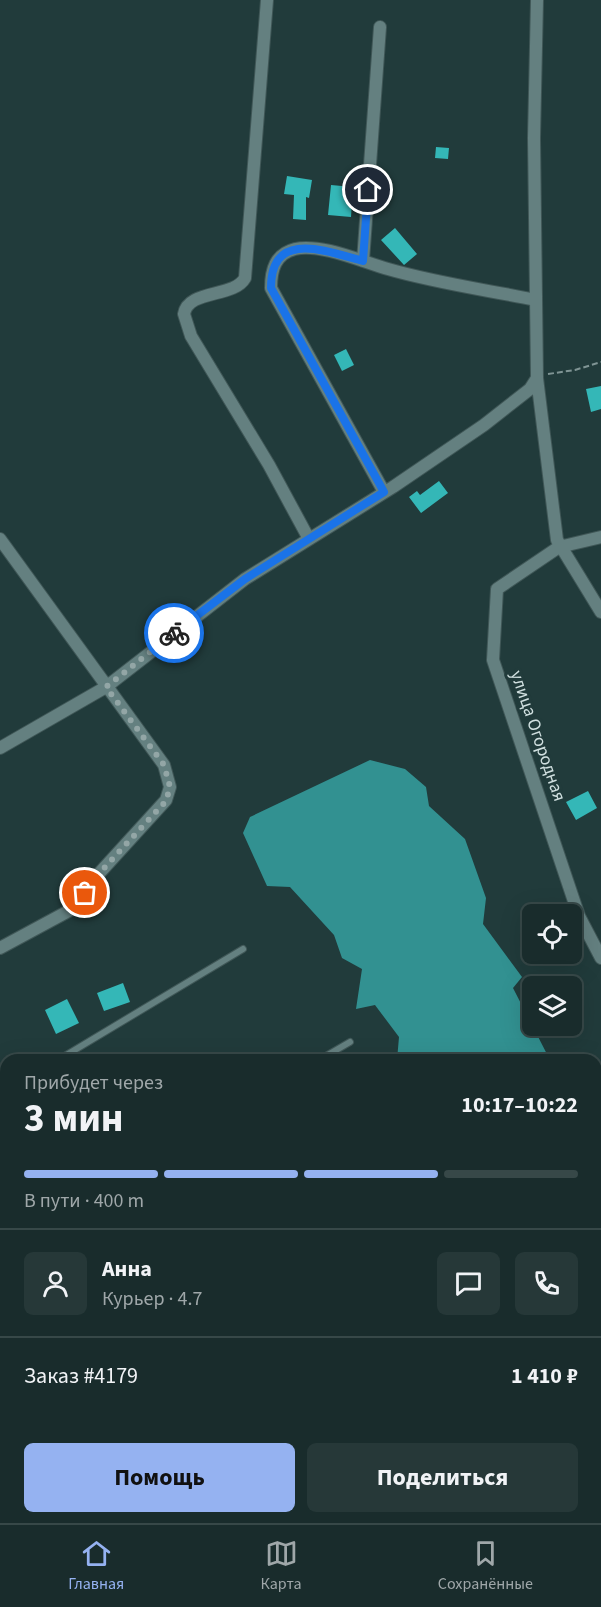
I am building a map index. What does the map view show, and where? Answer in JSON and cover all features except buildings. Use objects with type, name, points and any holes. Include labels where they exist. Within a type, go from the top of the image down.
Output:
[{"type":"street","points":[[267,0],[244,278],[236,286],[188,305],[184,314],[191,336],[269,465],[309,539]]},
{"type":"street","points":[[537,0],[534,138],[537,378],[559,547],[601,612]]},
{"type":"street","points":[[363,261],[380,27]]},
{"type":"street","points":[[384,492],[271,288],[275,263],[286,251],[296,248],[312,249],[363,261],[388,270],[536,300]]},
{"type":"street","points":[[0,748],[106,687],[221,596],[484,425],[530,389],[537,378]]},
{"type":"street","points":[[559,547],[601,537]]},
{"type":"street","points":[[0,539],[164,765],[170,787],[166,801],[94,879],[76,907],[0,948]]},
{"type":"street","name":"улица Огородная","points":[[559,547],[497,589],[493,660],[579,916],[601,958]]},
{"type":"lane","points":[[68,1054],[243,949]]},
{"type":"lane","points":[[329,1054],[350,1042]]},
{"type":"path","points":[[537,378],[601,362]]},
{"type":"water","points":[[370,760],[405,769],[426,787],[429,806],[465,839],[486,898],[483,924],[522,977],[513,988],[522,1006],[522,1036],[538,1036],[547,1054],[398,1054],[399,1037],[375,1005],[356,1009],[362,969],[342,958],[334,935],[290,887],[267,886],[243,833],[250,817]]},
{"type":"way so far","points":[[85,893],[94,879],[166,801],[170,787],[164,765],[106,687],[174,633]]},
{"type":"route","points":[[174,633],[245,579],[384,492],[271,288],[273,266],[286,251],[296,248],[312,249],[363,261],[368,190]]}]
